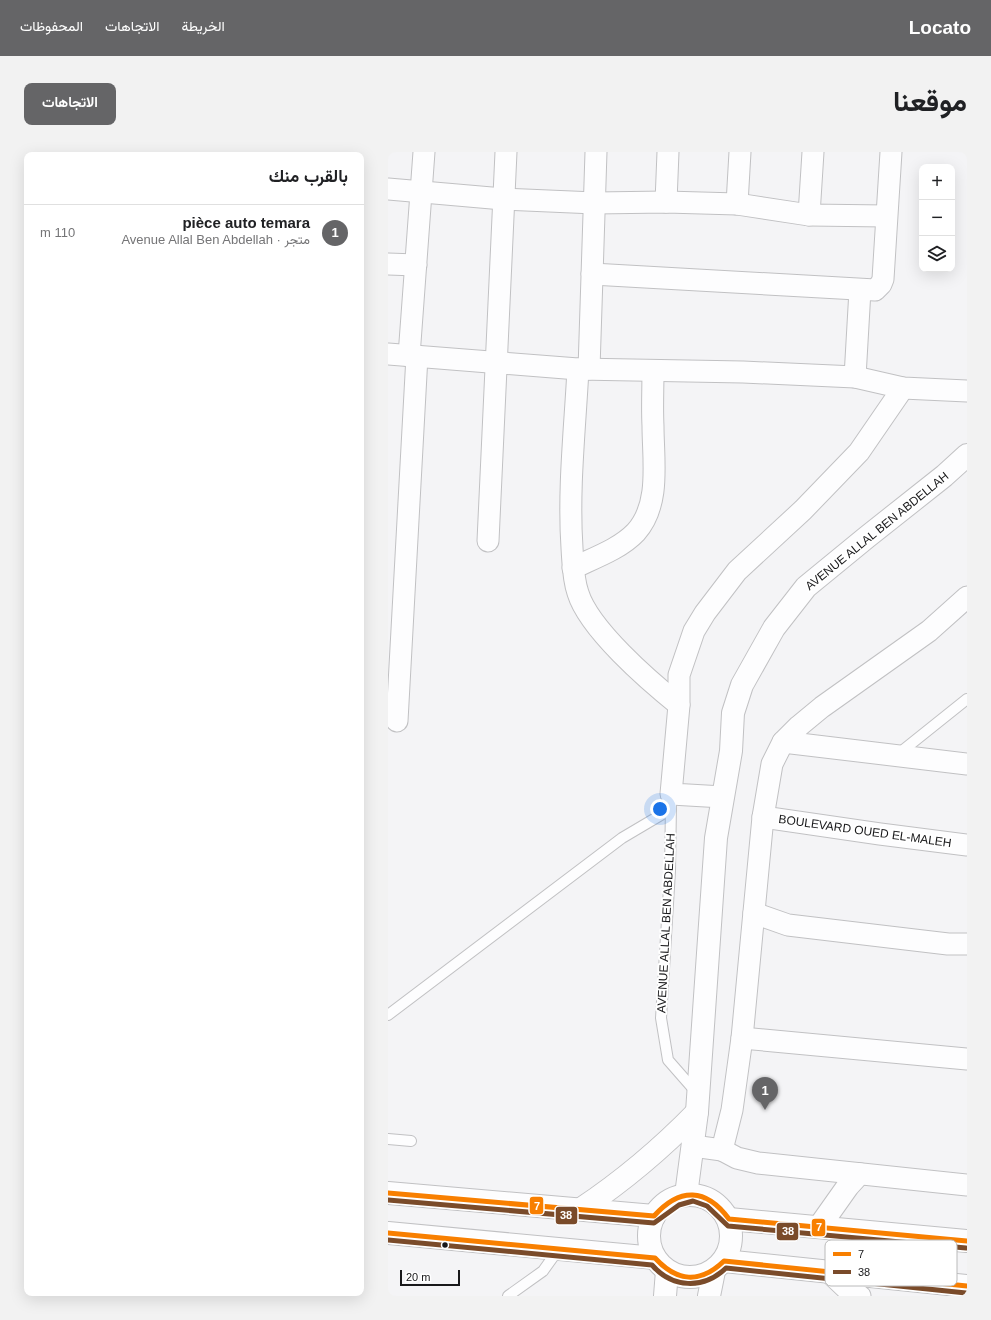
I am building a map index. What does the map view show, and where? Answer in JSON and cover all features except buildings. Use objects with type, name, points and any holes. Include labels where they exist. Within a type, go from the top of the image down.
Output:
[{"type":"main road","name":"AVENUE ALLAL BEN ABDELLAH","points":[[686,1195],[694,1146],[698,1103],[716,838],[731,751],[733,713],[742,685],[774,628],[806,587],[967,456]]},
{"type":"main road","points":[[581,1209],[606,1192],[672,1138],[698,1103]]},
{"type":"main road","points":[[819,1227],[848,1186],[859,1174]]},
{"type":"main road","points":[[388,1193],[654,1216]]},
{"type":"main road","points":[[665,1296],[661,1264],[649,1244],[649,1230],[654,1216],[662,1205],[674,1197],[686,1195],[706,1197],[720,1206],[728,1219],[732,1234],[730,1248],[719,1266],[709,1296]]},
{"type":"main road","points":[[728,1219],[956,1240]]},
{"type":"main road","points":[[388,1234],[558,1250],[661,1264],[682,1277],[699,1277],[719,1266],[825,1271]]},
{"type":"main road","points":[[957,1240],[967,1241]]},
{"type":"main road","points":[[957,1285],[967,1286]]},
{"type":"street","points":[[397,721],[416,265],[424,152]]},
{"type":"street","points":[[488,541],[506,152]]},
{"type":"street","points":[[596,152],[592,274],[571,509],[573,568],[578,594],[591,617],[637,669],[679,704]]},
{"type":"street","points":[[666,202],[668,152]]},
{"type":"street","points":[[737,204],[740,152]]},
{"type":"street","points":[[809,215],[813,152]]},
{"type":"street","points":[[592,274],[875,290],[881,284],[883,279],[890,152]]},
{"type":"street","points":[[388,189],[503,199],[594,203],[666,202],[737,204],[809,215],[886,216]]},
{"type":"street","points":[[388,264],[416,265]]},
{"type":"street","points":[[855,377],[860,290]]},
{"type":"street","points":[[388,354],[583,369],[743,372],[855,377],[903,388],[967,391]]},
{"type":"street","points":[[573,568],[621,544],[636,532],[643,523],[649,510],[653,481],[653,371]]},
{"type":"street","name":"AVENUE ALLAL BEN ABDELLAH","points":[[671,801],[679,704],[679,675],[694,631],[705,613],[737,571],[803,510],[858,452],[903,388]]},
{"type":"street","points":[[722,1150],[732,1110],[742,1038],[763,817],[772,764],[783,742],[799,726],[929,631],[967,597]]},
{"type":"street","points":[[783,742],[967,764]]},
{"type":"street","points":[[671,801],[723,797]]},
{"type":"street","name":"BOULEVARD OUED EL-MALEH","points":[[763,817],[967,845]]},
{"type":"street","points":[[754,913],[788,925],[812,929],[948,944],[967,944]]},
{"type":"street","points":[[742,1038],[967,1059]]},
{"type":"street","points":[[694,1146],[722,1150],[737,1158],[758,1163],[967,1185]]},
{"type":"street","points":[[844,1286],[860,1296]]},
{"type":"lane","points":[[896,756],[967,699]]},
{"type":"lane","points":[[388,1015],[671,801]]},
{"type":"lane","name":"AVENUE ALLAL BEN ABDELLAH","points":[[671,801],[670,871],[661,1018],[668,1060],[698,1103]]},
{"type":"lane","points":[[388,1139],[411,1141]]},
{"type":"lane","points":[[508,1296],[543,1271],[558,1250]]},
{"type":"transit line","name":"7","points":[[388,1193],[654,1216],[673,1200],[683,1196],[693,1195],[711,1201],[729,1219],[956,1240]]},
{"type":"transit line","name":"38","points":[[388,1200],[654,1223],[679,1205],[693,1201],[707,1206],[728,1226],[879,1240]]},
{"type":"transit line","name":"7","points":[[388,1233],[655,1258],[672,1272],[680,1276],[689,1277],[706,1274],[724,1261],[825,1271]]},
{"type":"transit line","name":"38","points":[[388,1240],[652,1265],[660,1273],[669,1278],[678,1282],[688,1283],[698,1283],[708,1280],[726,1268],[825,1278]]},
{"type":"transit line","name":"7","points":[[957,1240],[967,1241]]},
{"type":"transit line","name":"38","points":[[957,1247],[966,1248]]},
{"type":"transit line","name":"7","points":[[957,1285],[967,1286]]},
{"type":"transit line","name":"38","points":[[899,1286],[966,1293]]},
{"type":"place","name":"pièce auto temara","points":[[765,1110]]}]
